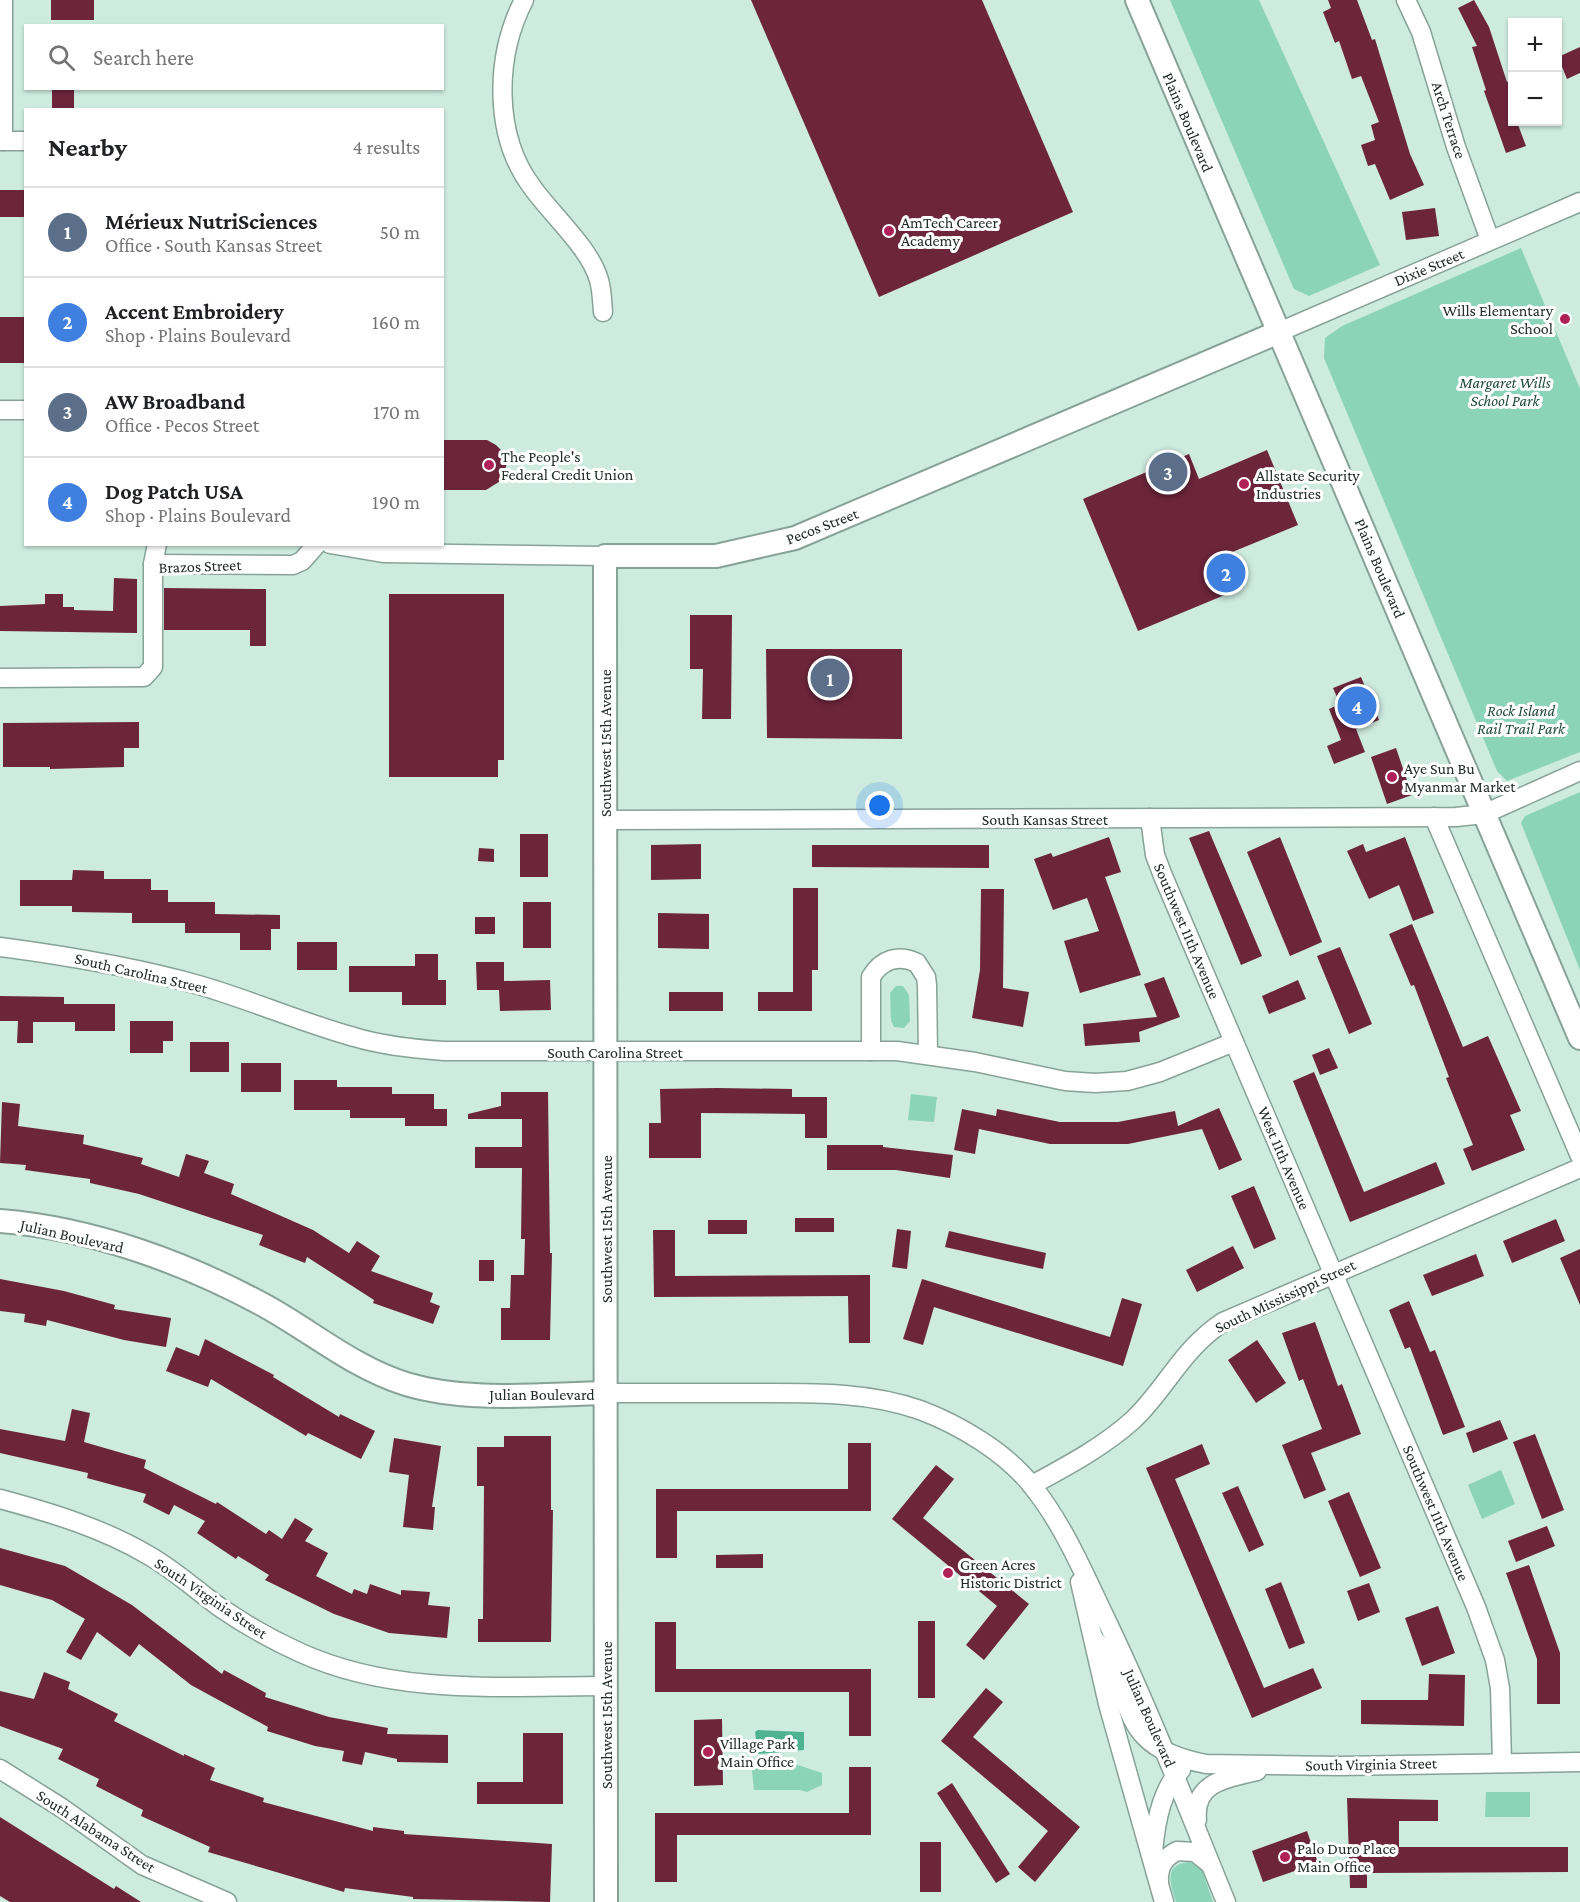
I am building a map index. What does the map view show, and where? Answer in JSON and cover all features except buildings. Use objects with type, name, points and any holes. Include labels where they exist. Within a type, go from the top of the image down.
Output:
[{"type":"main road","name":"Plains Boulevard","points":[[1137,0],[1580,1038]]},
{"type":"main road","name":"Pecos Street","points":[[605,556],[716,556],[795,538],[1279,332]]},
{"type":"main road","name":"Southwest 15th Avenue","points":[[605,556],[606,1902]]},
{"type":"main road","name":"Julian Boulevard","points":[[0,1221],[87,1237],[157,1257],[264,1306],[367,1367],[406,1384],[465,1394],[606,1393]]},
{"type":"street","points":[[3,0],[2,141],[24,141]]},
{"type":"street","points":[[524,0],[506,46],[503,79],[510,144],[514,158],[531,186],[591,261],[599,278],[603,312]]},
{"type":"street","name":"Arch Terrace","points":[[1406,0],[1421,32],[1456,147],[1490,240]]},
{"type":"street","name":"Dixie Street","points":[[1279,332],[1580,202]]},
{"type":"street","points":[[0,410],[24,410]]},
{"type":"street","points":[[153,564],[157,546]]},
{"type":"street","name":"Brazos Street","points":[[0,678],[144,677],[153,667],[153,564],[292,565],[302,561],[315,546]]},
{"type":"street","name":"Pecos Street","points":[[341,546],[383,554],[605,556]]},
{"type":"street","points":[[1484,814],[1580,771]]},
{"type":"street","name":"South Kansas Street","points":[[605,820],[1434,817],[1484,814]]},
{"type":"street","points":[[1434,817],[1580,1156]]},
{"type":"street","name":"Southwest 11th Avenue","points":[[1150,818],[1155,855],[1234,1041]]},
{"type":"street","name":"South Carolina Street","points":[[0,947],[70,956],[133,968],[202,986],[353,1037],[401,1048],[444,1051],[871,1051],[928,1054],[1065,1081],[1095,1083],[1127,1081],[1160,1072],[1234,1041]]},
{"type":"street","points":[[871,1051],[871,976],[878,966],[898,957],[917,963],[926,976],[928,1054]]},
{"type":"street","name":"West 11th Avenue","points":[[1234,1041],[1333,1274]]},
{"type":"street","name":"South Mississippi Street","points":[[1032,1485],[1092,1452],[1134,1419],[1205,1334],[1223,1322],[1580,1168]]},
{"type":"street","name":"Southwest 11th Avenue","points":[[1333,1274],[1476,1606],[1495,1660],[1500,1688],[1502,1762]]},
{"type":"street","name":"Julian Boulevard","points":[[606,1393],[813,1393],[873,1398],[920,1410],[957,1428],[1004,1459],[1032,1485],[1064,1538],[1118,1644],[1176,1776],[1226,1902]]},
{"type":"street","name":"South Virginia Street","points":[[0,1499],[52,1512],[97,1529],[150,1556],[220,1608],[262,1634],[303,1654],[349,1671],[401,1682],[435,1684],[606,1686]]},
{"type":"street","name":"Julian Boulevard","points":[[1064,1538],[1075,1566],[1108,1704],[1162,1895]]},
{"type":"street","name":"South Virginia Street","points":[[1093,1637],[1112,1666],[1132,1722],[1141,1735],[1165,1751],[1185,1760],[1206,1764],[1290,1765],[1580,1762]]},
{"type":"street","points":[[1154,1868],[1153,1853],[1158,1817],[1176,1776],[1188,1766],[1206,1764]]},
{"type":"street","points":[[1198,1834],[1196,1808],[1198,1797],[1205,1788],[1242,1774],[1290,1765]]},
{"type":"street","name":"South Alabama Street","points":[[0,1769],[62,1808],[142,1865],[227,1902]]},
{"type":"street","points":[[1162,1895],[1160,1868],[1170,1855],[1177,1851],[1195,1852],[1211,1865]]},
{"type":"green space","points":[[1170,0],[1259,0],[1380,265],[1309,296],[1294,289]]},
{"type":"green space","points":[[1521,248],[1580,389],[1580,752],[1507,781],[1497,771],[1324,358],[1325,338],[1342,326]]},
{"type":"green space","points":[[1580,792],[1580,970],[1521,823],[1525,816]]},
{"type":"green space","points":[[896,986],[903,986],[909,995],[910,1021],[904,1028],[894,1027],[891,1021],[890,993]]},
{"type":"green space","points":[[911,1094],[937,1097],[934,1122],[908,1120]]},
{"type":"green space","points":[[1501,1470],[1515,1504],[1482,1519],[1468,1485]]},
{"type":"green space","points":[[795,1764],[822,1773],[822,1785],[807,1792],[754,1790],[752,1771],[756,1768]]},
{"type":"green space","points":[[1486,1792],[1530,1792],[1530,1817],[1485,1817]]},
{"type":"green space","points":[[1190,1862],[1201,1867],[1213,1902],[1176,1902],[1171,1882],[1172,1871],[1176,1866]]},
{"type":"shaded area","points":[[758,1730],[804,1732],[804,1750],[758,1754],[755,1732]]},
{"type":"place","name":"AmTech Career Academy","points":[[889,231]]},
{"type":"place","name":"Wills Elementary School","points":[[1565,319]]},
{"type":"place","name":"The People's Federal Credit Union","points":[[489,465]]},
{"type":"place","name":"AW Broadband","points":[[1168,472]]},
{"type":"place","name":"Allstate Security Industries","points":[[1244,484]]},
{"type":"place","name":"Accent Embroidery","points":[[1226,573]]},
{"type":"place","name":"Mérieux NutriSciences","points":[[830,678]]},
{"type":"place","name":"Dog Patch USA","points":[[1357,706]]},
{"type":"place","name":"Aye Sun Bu Myanmar Market","points":[[1392,777]]},
{"type":"place","name":"Green Acres Historic District","points":[[948,1573]]},
{"type":"place","name":"Village Park Main Office","points":[[708,1752]]},
{"type":"place","name":"Palo Duro Place Main Office","points":[[1285,1857]]},
{"type":"park label","name":"Margaret Wills School Park","points":[[1505,391]]},
{"type":"park label","name":"Rock Island Rail Trail Park","points":[[1521,719]]}]
